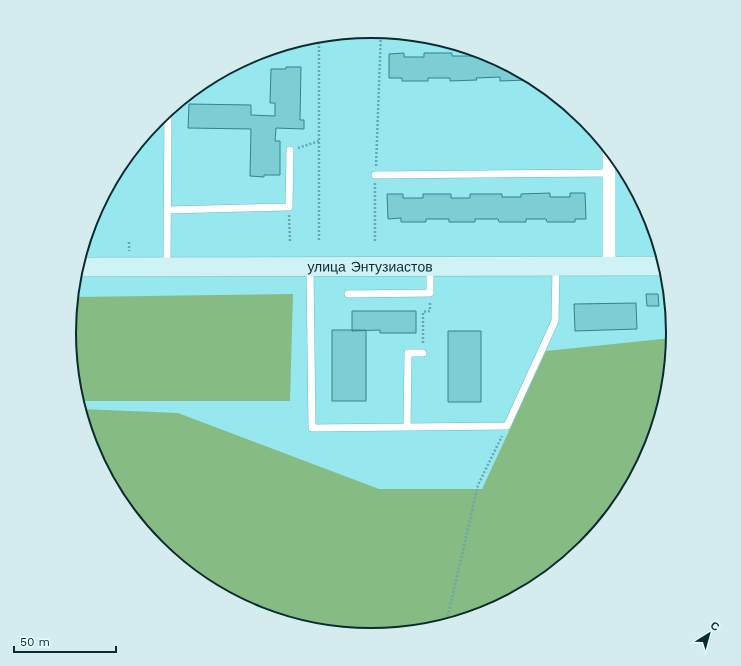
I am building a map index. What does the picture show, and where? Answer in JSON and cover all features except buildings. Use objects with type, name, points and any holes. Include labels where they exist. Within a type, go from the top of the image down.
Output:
[{"type":"street","points":[[609,159],[609,266]]},
{"type":"street","name":"улица Энтузиастов","points":[[83,267],[658,266]]},
{"type":"lane","points":[[166,268],[168,119]]},
{"type":"lane","points":[[167,210],[289,207],[290,150]]},
{"type":"lane","points":[[375,175],[609,173]]},
{"type":"lane","points":[[310,266],[312,428],[507,426],[555,321],[556,267]]},
{"type":"lane","points":[[348,294],[430,293],[430,266]]},
{"type":"lane","points":[[407,427],[408,353],[422,353]]},
{"type":"path","points":[[375,241],[375,175],[381,39]]},
{"type":"path","points":[[318,43],[319,241]]},
{"type":"path","points":[[290,150],[319,141]]},
{"type":"path","points":[[289,207],[290,241]]},
{"type":"path","points":[[422,353],[423,312],[430,312],[430,293]]},
{"type":"path","points":[[447,618],[478,485],[507,426]]},
{"type":"green space","points":[[293,294],[290,401],[84,401],[76,352],[78,297]]},
{"type":"green space","points":[[666,339],[660,391],[650,428],[626,481],[605,513],[579,542],[550,567],[534,578],[501,598],[483,606],[447,618],[409,625],[370,628],[351,627],[294,618],[258,606],[240,598],[207,578],[176,555],[136,513],[125,497],[106,463],[91,428],[86,409],[178,413],[379,489],[482,489],[546,351]]}]
